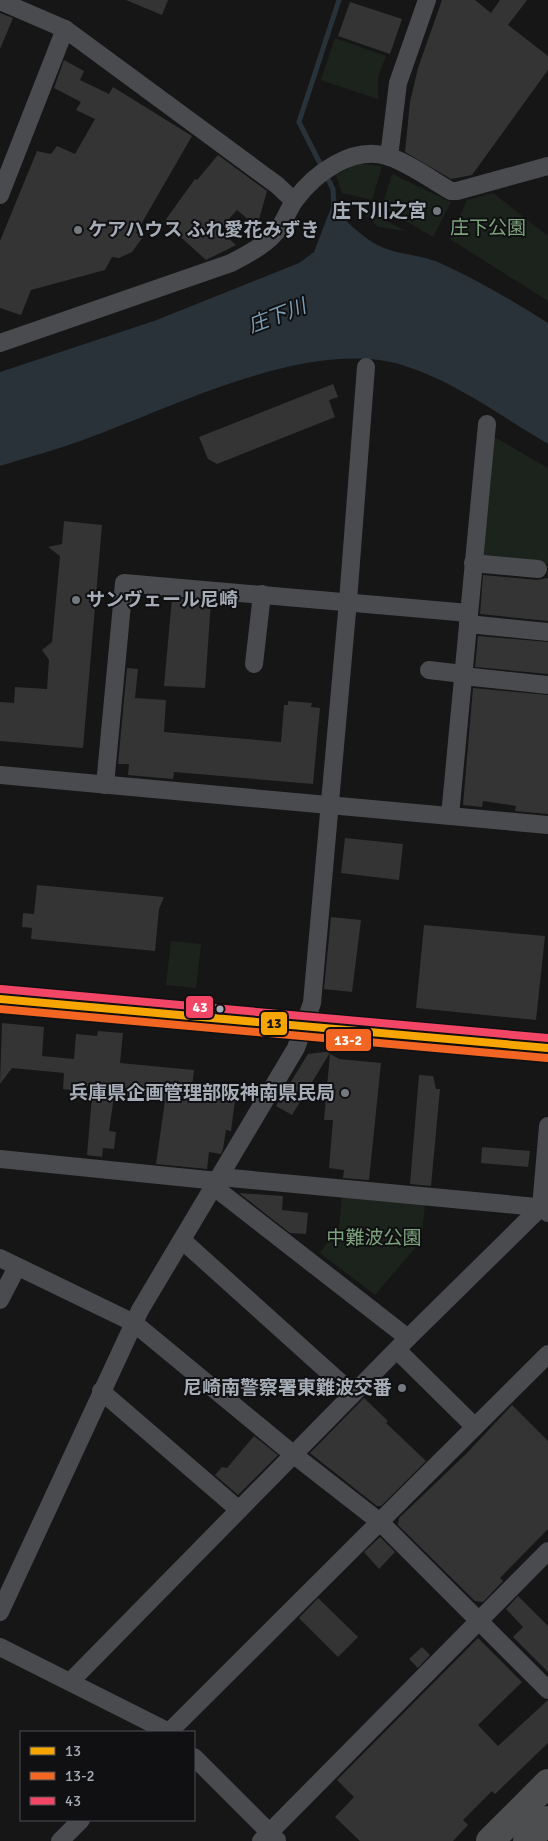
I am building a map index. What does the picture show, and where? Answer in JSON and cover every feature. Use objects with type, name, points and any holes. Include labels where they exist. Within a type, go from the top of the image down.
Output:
[{"type":"highway","points":[[490,1841],[548,1783]]},
{"type":"highway","points":[[526,1841],[548,1820]]},
{"type":"main road","points":[[0,998],[548,1048]]},
{"type":"street","points":[[389,157],[398,83],[427,0]]},
{"type":"street","points":[[0,1],[65,29],[277,185],[294,201]]},
{"type":"street","points":[[0,195],[65,29]]},
{"type":"street","points":[[0,343],[231,263],[258,249],[280,227],[294,201],[319,174],[337,163],[371,153],[389,157],[451,191],[548,166]]},
{"type":"street","points":[[0,1612],[134,1323],[296,1048],[312,1003],[348,601],[366,367]]},
{"type":"street","points":[[450,816],[487,424]]},
{"type":"street","points":[[473,563],[538,569]]},
{"type":"street","points":[[106,785],[124,583],[348,601],[468,618],[548,632]]},
{"type":"street","points":[[254,664],[262,594]]},
{"type":"street","points":[[429,670],[548,685]]},
{"type":"street","points":[[0,775],[548,825]]},
{"type":"street","points":[[71,1681],[403,1344],[546,1209],[548,1126]]},
{"type":"street","points":[[0,1159],[218,1182],[546,1209]]},
{"type":"street","points":[[218,1182],[403,1344],[475,1426]]},
{"type":"street","points":[[182,1240],[353,1394]]},
{"type":"street","points":[[0,1258],[134,1323],[294,1455],[380,1522],[548,1690]]},
{"type":"street","points":[[0,1300],[17,1267]]},
{"type":"street","points":[[170,1731],[548,1354]]},
{"type":"street","points":[[101,1391],[239,1510]]},
{"type":"street","points":[[195,1758],[269,1838],[548,1551]]},
{"type":"street","points":[[0,1646],[167,1731]]},
{"type":"street","points":[[60,1841],[80,1821]]},
{"type":"green space","points":[[335,38],[386,56],[378,77],[378,99],[321,80]]},
{"type":"green space","points":[[358,163],[382,166],[372,200],[342,193],[336,175]]},
{"type":"green space","points":[[392,174],[451,202],[433,237],[382,207]]},
{"type":"green space","name":"庄下公園","points":[[493,193],[548,236],[548,301],[450,239],[467,200]]},
{"type":"green space","points":[[356,206],[406,231],[378,227]]},
{"type":"green space","points":[[489,434],[548,468],[548,564],[479,561]]},
{"type":"green space","points":[[171,941],[201,944],[196,988],[166,985]]},
{"type":"green space","name":"中難波公園","points":[[342,1197],[425,1205],[421,1241],[375,1295],[320,1253],[339,1227]]},
{"type":"water","name":"庄下川","points":[[332,205],[339,207],[338,213],[360,233],[377,245],[440,263],[495,291],[548,323],[548,444],[458,389],[421,372],[402,365],[365,359],[325,360],[283,368],[241,380],[83,440],[0,466],[0,372],[154,321],[299,263],[314,252]]},
{"type":"building","points":[[126,0],[168,0],[162,15]]},
{"type":"building","points":[[442,0],[475,0],[491,13],[500,0],[527,0],[508,25],[548,56],[548,70],[472,175],[451,179],[405,152],[410,102],[418,68]]},
{"type":"building","points":[[350,2],[402,19],[390,54],[338,36]]},
{"type":"building","points":[[0,13],[13,18],[0,49]]},
{"type":"building","name":"ケアハウス ふれ愛花みずき","points":[[64,60],[84,71],[80,80],[109,94],[113,87],[192,136],[136,233],[143,237],[132,252],[119,258],[112,257],[105,270],[31,290],[21,315],[0,308],[0,241],[37,151],[51,154],[57,146],[75,154],[95,119],[76,110],[81,102],[54,88]]},
{"type":"building","points":[[218,155],[267,191],[257,227],[237,210],[219,230],[236,245],[206,260],[164,222],[195,179],[197,180]]},
{"type":"building","points":[[333,384],[338,397],[329,400],[335,417],[217,464],[208,459],[199,437]]},
{"type":"building","name":"サンヴェール尼崎","points":[[64,521],[102,525],[83,748],[0,741],[0,702],[14,703],[15,687],[47,689],[49,660],[42,650],[52,642],[60,556],[48,547],[62,544]]},
{"type":"building","points":[[483,575],[537,580],[548,578],[548,621],[480,614]]},
{"type":"building","points":[[172,598],[211,601],[205,688],[164,686]]},
{"type":"building","points":[[478,636],[548,642],[548,674],[475,667]]},
{"type":"building","points":[[127,668],[138,669],[135,698],[166,700],[164,732],[281,742],[284,705],[288,705],[288,701],[312,703],[311,707],[320,708],[313,784],[174,772],[173,779],[128,775],[129,764],[118,764]]},
{"type":"building","points":[[473,688],[548,695],[548,814],[515,811],[516,806],[483,801],[482,807],[463,805]]},
{"type":"building","points":[[345,838],[403,844],[399,880],[341,873]]},
{"type":"building","points":[[37,885],[164,897],[159,909],[155,951],[31,939],[32,928],[22,927],[23,913],[34,914]]},
{"type":"building","points":[[331,917],[361,920],[352,992],[324,989]]},
{"type":"building","points":[[424,925],[545,936],[536,1020],[416,1008]]},
{"type":"building","points":[[2,1023],[44,1027],[42,1056],[74,1059],[76,1034],[97,1036],[98,1031],[123,1033],[120,1063],[194,1070],[191,1095],[235,1100],[231,1131],[226,1130],[221,1154],[209,1152],[207,1169],[156,1164],[165,1101],[114,1096],[109,1131],[116,1132],[114,1149],[103,1148],[102,1157],[87,1155],[92,1096],[88,1096],[88,1092],[63,1089],[64,1073],[12,1068],[0,1084]]},
{"type":"building","points":[[331,1051],[292,1115],[276,1106],[308,1054]]},
{"type":"building","points":[[330,1054],[339,1059],[381,1063],[369,1180],[343,1178],[344,1170],[329,1168],[333,1120],[324,1120]]},
{"type":"building","points":[[419,1075],[433,1076],[436,1089],[440,1089],[431,1186],[410,1184]]},
{"type":"building","points":[[482,1147],[530,1151],[528,1167],[481,1163]]},
{"type":"building","points":[[239,1193],[283,1196],[282,1210],[308,1213],[306,1234],[290,1233]]},
{"type":"building","points":[[364,1398],[388,1421],[386,1423],[426,1461],[381,1506],[377,1506],[310,1453]]},
{"type":"building","points":[[512,1405],[548,1441],[548,1529],[500,1578],[503,1581],[483,1602],[475,1601],[398,1525],[399,1518],[466,1454]]},
{"type":"building","points":[[254,1436],[278,1455],[238,1495],[215,1475],[222,1467],[227,1468]]},
{"type":"building","points":[[380,1537],[395,1552],[379,1569],[364,1552]]},
{"type":"building","points":[[518,1596],[548,1626],[548,1672],[513,1637],[523,1627],[506,1609]]},
{"type":"building","points":[[318,1598],[358,1637],[338,1657],[299,1618]]},
{"type":"building","points":[[478,1638],[522,1682],[478,1725],[498,1746],[548,1700],[548,1743],[495,1794],[492,1791],[463,1820],[468,1825],[453,1841],[360,1841],[335,1817],[354,1797],[337,1780]]},
{"type":"building","points":[[422,1647],[430,1655],[418,1668],[409,1659]]},
{"type":"waterway","points":[[334,212],[333,189],[299,122],[339,0]]},
{"type":"transit line","name":"43","points":[[1,989],[548,1038]]},
{"type":"transit line","name":"13","points":[[0,999],[548,1048]]},
{"type":"transit line","name":"13-2","points":[[0,1009],[547,1058]]},
{"type":"place","name":"庄下川之宮","points":[[437,211]]},
{"type":"place","name":"ケアハウス ふれ愛花みずき","points":[[78,230]]},
{"type":"place","name":"サンヴェール尼崎","points":[[76,600]]},
{"type":"place","name":"兵庫県企画管理部阪神南県民局","points":[[345,1093]]},
{"type":"place","name":"尼崎南警察署東難波交番","points":[[402,1388]]}]
